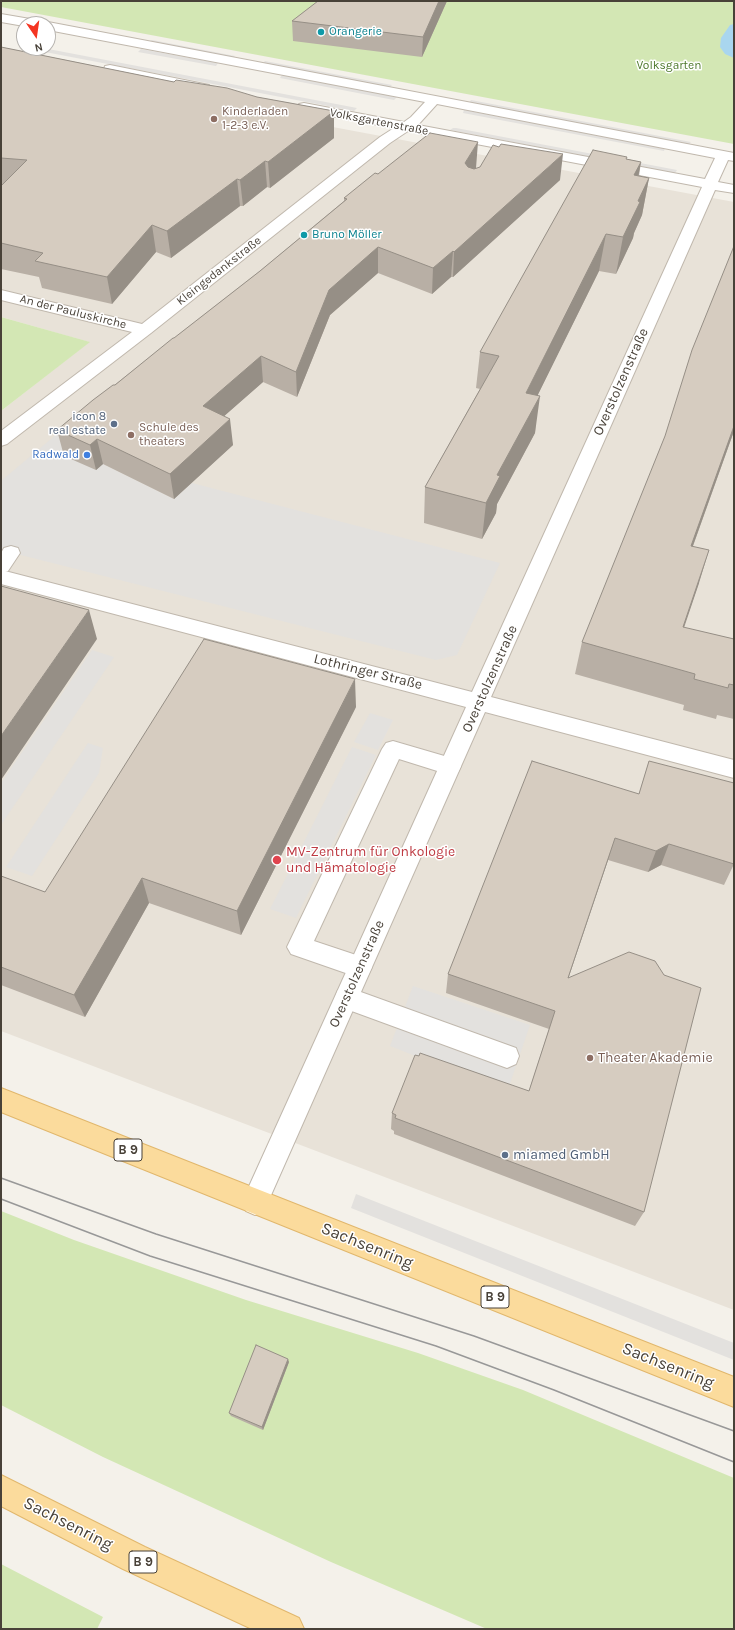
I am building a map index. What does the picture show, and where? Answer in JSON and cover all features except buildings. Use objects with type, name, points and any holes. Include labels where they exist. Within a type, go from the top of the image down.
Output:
[{"type":"main road","name":"Sachsenring","points":[[1,1100],[734,1392]]},
{"type":"main road","name":"Sachsenring","points":[[1,1490],[134,1558],[288,1629]]},
{"type":"street","points":[[1,18],[16,21]]},
{"type":"street","points":[[56,28],[728,156]]},
{"type":"street","points":[[94,66],[218,90]]},
{"type":"street","name":"Kleingedankstraße","points":[[1,440],[145,330],[385,140],[424,112],[434,100]]},
{"type":"street","name":"Volksgartenstraße","points":[[288,104],[404,127],[495,150],[734,189]]},
{"type":"street","name":"Overstolzenstraße","points":[[255,1202],[480,702],[709,184],[728,156]]},
{"type":"street","name":"An der Pauluskirche","points":[[1,295],[145,330]]},
{"type":"street","name":"Lothringer Straße","points":[[1,577],[734,769]]},
{"type":"street","points":[[360,967],[299,947],[393,749],[450,766]]},
{"type":"street","points":[[347,998],[507,1056]]},
{"type":"shaded area","points":[[152,40],[235,56],[232,59],[146,43]]},
{"type":"shaded area","points":[[141,49],[218,63],[216,66],[138,52]]},
{"type":"shaded area","points":[[56,50],[357,108],[354,111],[56,54]]},
{"type":"shaded area","points":[[265,61],[392,85],[389,88],[262,64]]},
{"type":"shaded area","points":[[1,65],[734,202],[734,1310],[1,1031],[1,411],[89,342],[1,317]]},
{"type":"shaded area","points":[[282,75],[397,97],[394,100],[280,78]]},
{"type":"shaded area","points":[[471,100],[691,142],[689,144],[469,103]]},
{"type":"shaded area","points":[[464,110],[665,148],[664,151],[463,113]]},
{"type":"shaded area","points":[[453,128],[677,170],[675,173],[450,130]]},
{"type":"shaded area","points":[[63,429],[103,464],[174,499],[192,483],[500,563],[457,655],[436,660],[1,550],[1,481]]},
{"type":"shaded area","points":[[92,650],[114,657],[1,825],[1,783]]},
{"type":"shaded area","points":[[370,713],[393,720],[378,750],[354,742]]},
{"type":"shaded area","points":[[88,743],[103,748],[99,773],[32,876],[6,867]]},
{"type":"shaded area","points":[[352,747],[376,755],[296,918],[270,909]]},
{"type":"shaded area","points":[[413,986],[530,1025],[507,1092],[390,1046]]},
{"type":"shaded area","points":[[356,1194],[734,1343],[734,1360],[351,1208]]},
{"type":"green space","name":"Volksgarten","points":[[1,1],[734,1],[734,144],[56,17],[56,16],[1,7]]},
{"type":"green space","points":[[1,317],[90,342],[1,411]]},
{"type":"green space","points":[[1,1211],[74,1240],[246,1300],[418,1353],[523,1390],[734,1478],[734,1629],[487,1629],[331,1562],[103,1457],[1,1405]]},
{"type":"green space","points":[[1,1564],[103,1617],[97,1629],[1,1629]]},
{"type":"water","points":[[734,24],[734,58],[725,54],[720,47],[721,38],[730,25]]},
{"type":"tram line","points":[[1,1178],[156,1234],[474,1336],[734,1431]]},
{"type":"tram line","points":[[1,1199],[150,1256],[436,1346],[554,1390],[734,1462]]},
{"type":"place","name":"Orangerie","points":[[321,32]]},
{"type":"place","name":"Kinderladen 1-2-3 e.V.","points":[[214,119]]},
{"type":"place","name":"Bruno Möller","points":[[304,235]]},
{"type":"place","name":"icon 8 real estate","points":[[114,424]]},
{"type":"place","name":"Schule des theaters","points":[[131,435]]},
{"type":"place","name":"Radwald","points":[[87,455]]},
{"type":"place","name":"MV-Zentrum für Onkologie und Hämatologie","points":[[277,860]]},
{"type":"place","name":"Theater Akademie","points":[[590,1058]]},
{"type":"place","name":"miamed GmbH","points":[[505,1155]]}]
